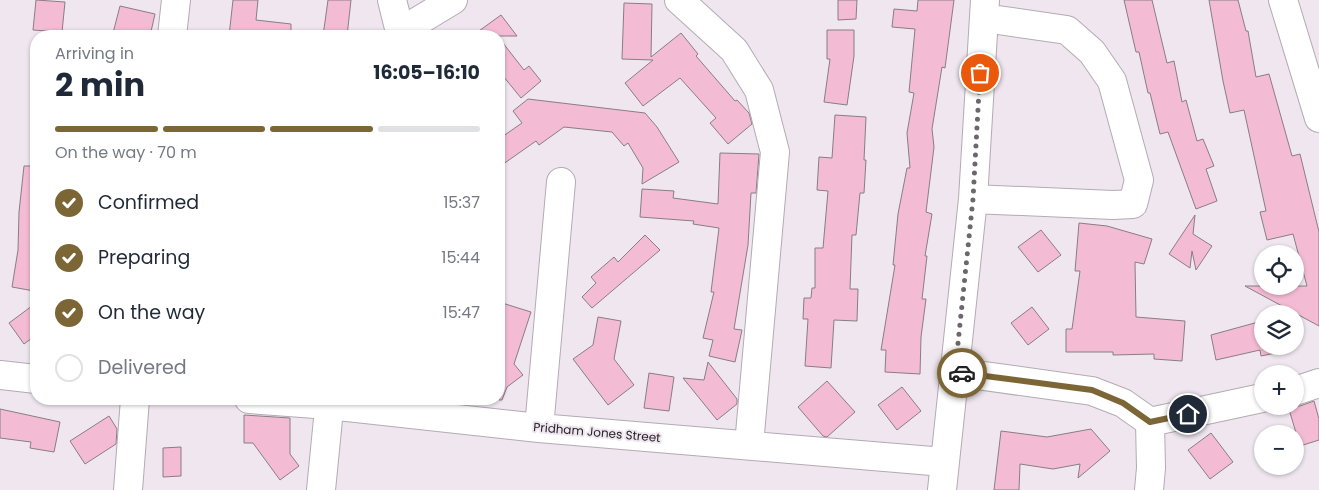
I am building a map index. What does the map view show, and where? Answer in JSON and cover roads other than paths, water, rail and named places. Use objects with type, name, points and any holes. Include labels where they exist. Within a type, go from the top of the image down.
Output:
[{"type":"street","points":[[173,30],[176,0]]},
{"type":"street","points":[[392,0],[398,30]]},
{"type":"street","points":[[405,30],[453,0]]},
{"type":"street","points":[[679,0],[734,50],[759,90],[775,152],[749,445]]},
{"type":"street","points":[[1283,0],[1319,118]]},
{"type":"street","points":[[942,490],[973,199],[985,9],[1067,30],[1092,52],[1112,81],[1139,180],[1132,204],[1113,205],[973,199]]},
{"type":"street","points":[[539,428],[561,182]]},
{"type":"street","points":[[955,372],[1092,390],[1123,403],[1150,422],[1254,400]]},
{"type":"street","points":[[0,375],[30,378]]},
{"type":"street","points":[[1304,388],[1319,383]]},
{"type":"street","points":[[128,490],[135,405]]},
{"type":"street","points":[[321,490],[329,405]]},
{"type":"street","name":"Pridham Jones Street","points":[[353,405],[539,428],[944,462]]},
{"type":"street","points":[[1149,490],[1151,468],[1150,422]]}]
